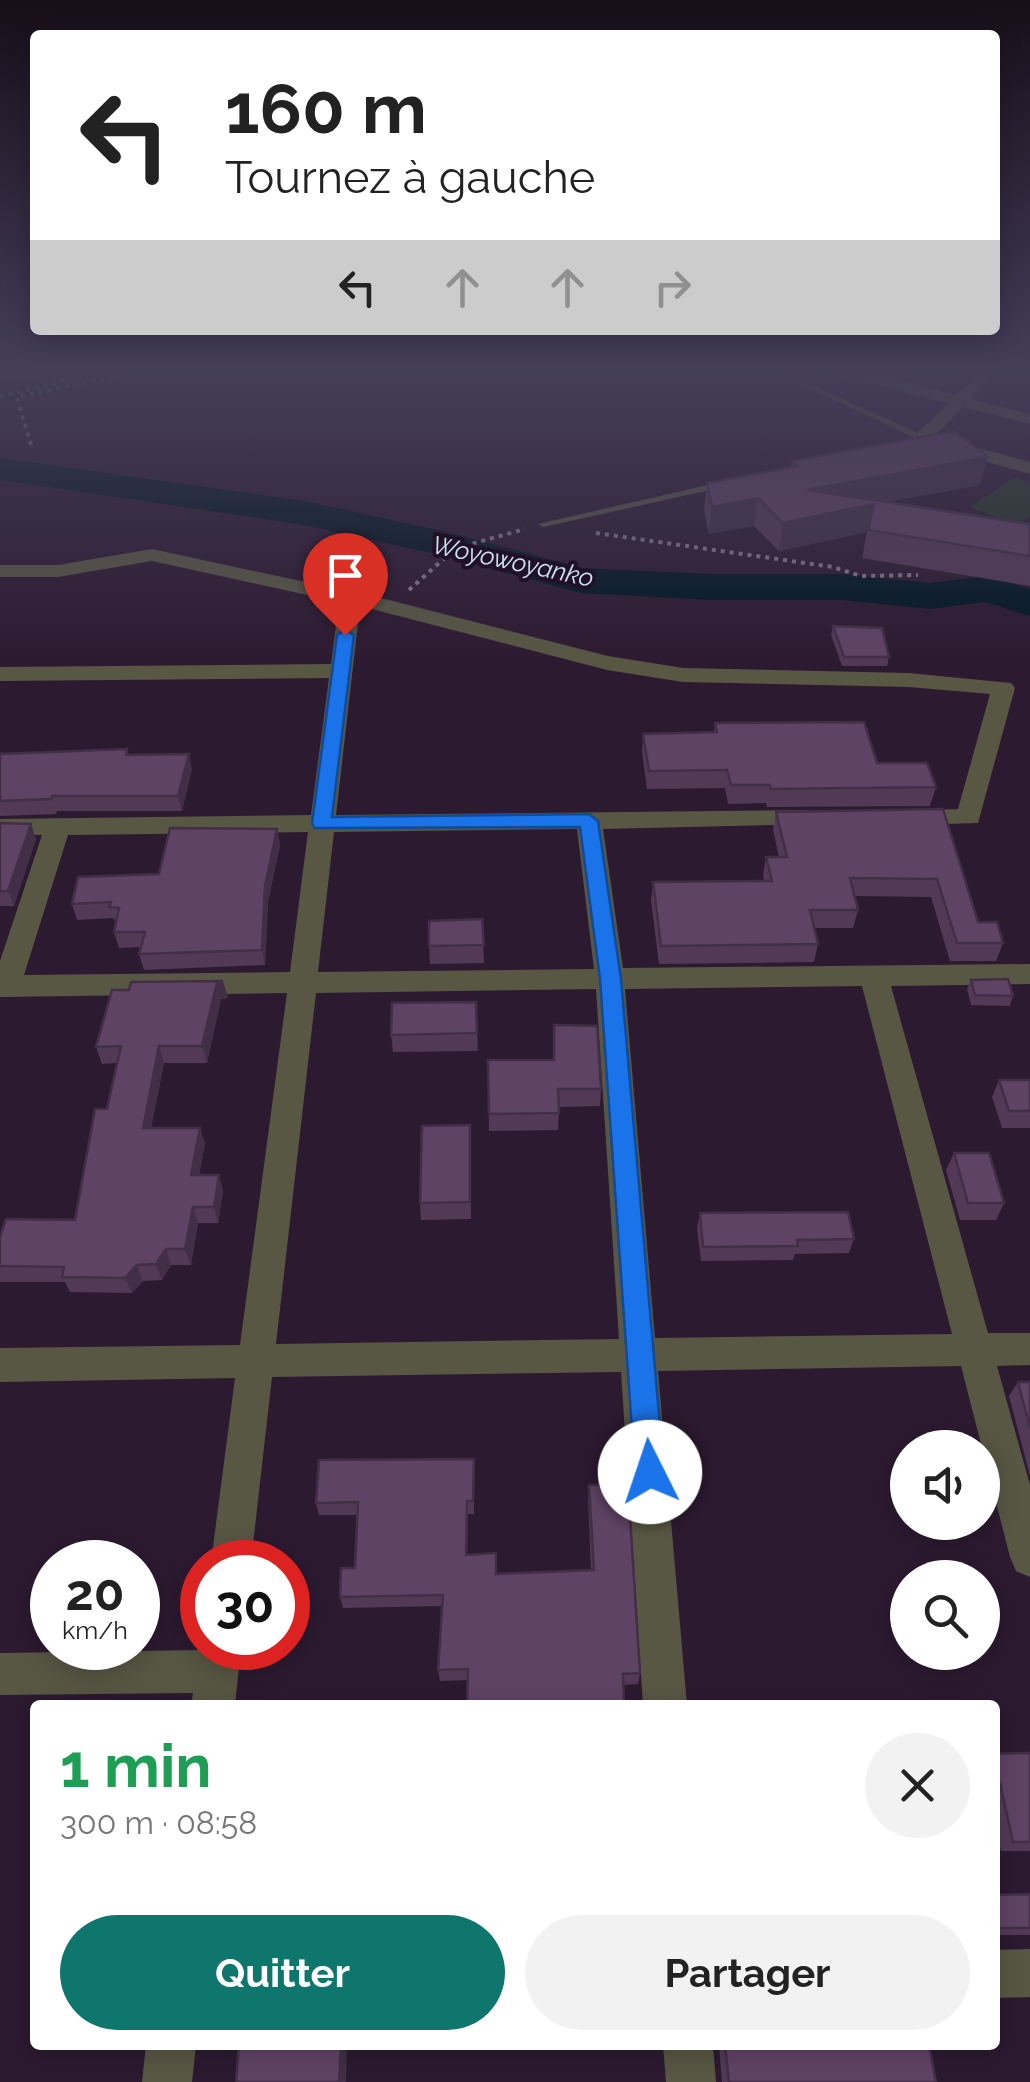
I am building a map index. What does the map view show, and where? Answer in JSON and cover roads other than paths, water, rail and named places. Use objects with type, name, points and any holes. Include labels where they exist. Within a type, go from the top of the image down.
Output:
[{"type":"street","points":[[0,572],[58,571],[152,555],[389,606],[607,663],[683,674],[909,680],[1003,688],[969,817],[889,818]]},
{"type":"street","points":[[234,1540],[350,600]]},
{"type":"street","points":[[0,674],[341,670]]},
{"type":"street","points":[[0,827],[829,818]]},
{"type":"street","points":[[589,821],[610,979],[642,1355],[665,1700]]},
{"type":"street","points":[[58,826],[3,986],[1030,974]]},
{"type":"street","points":[[874,976],[1030,1557]]},
{"type":"street","points":[[0,1365],[1030,1349]]},
{"type":"street","points":[[0,1674],[217,1674]]},
{"type":"street","points":[[1000,1974],[1030,1974]]},
{"type":"street","points":[[167,2082],[170,2050]]},
{"type":"street","points":[[688,2050],[691,2082]]},
{"type":"lane","points":[[543,524],[731,483]]},
{"type":"waterway","name":"Woyowoyanko","points":[[8,470],[305,513],[447,544],[581,580],[710,587],[841,587],[930,596],[988,589],[1030,603]]}]
